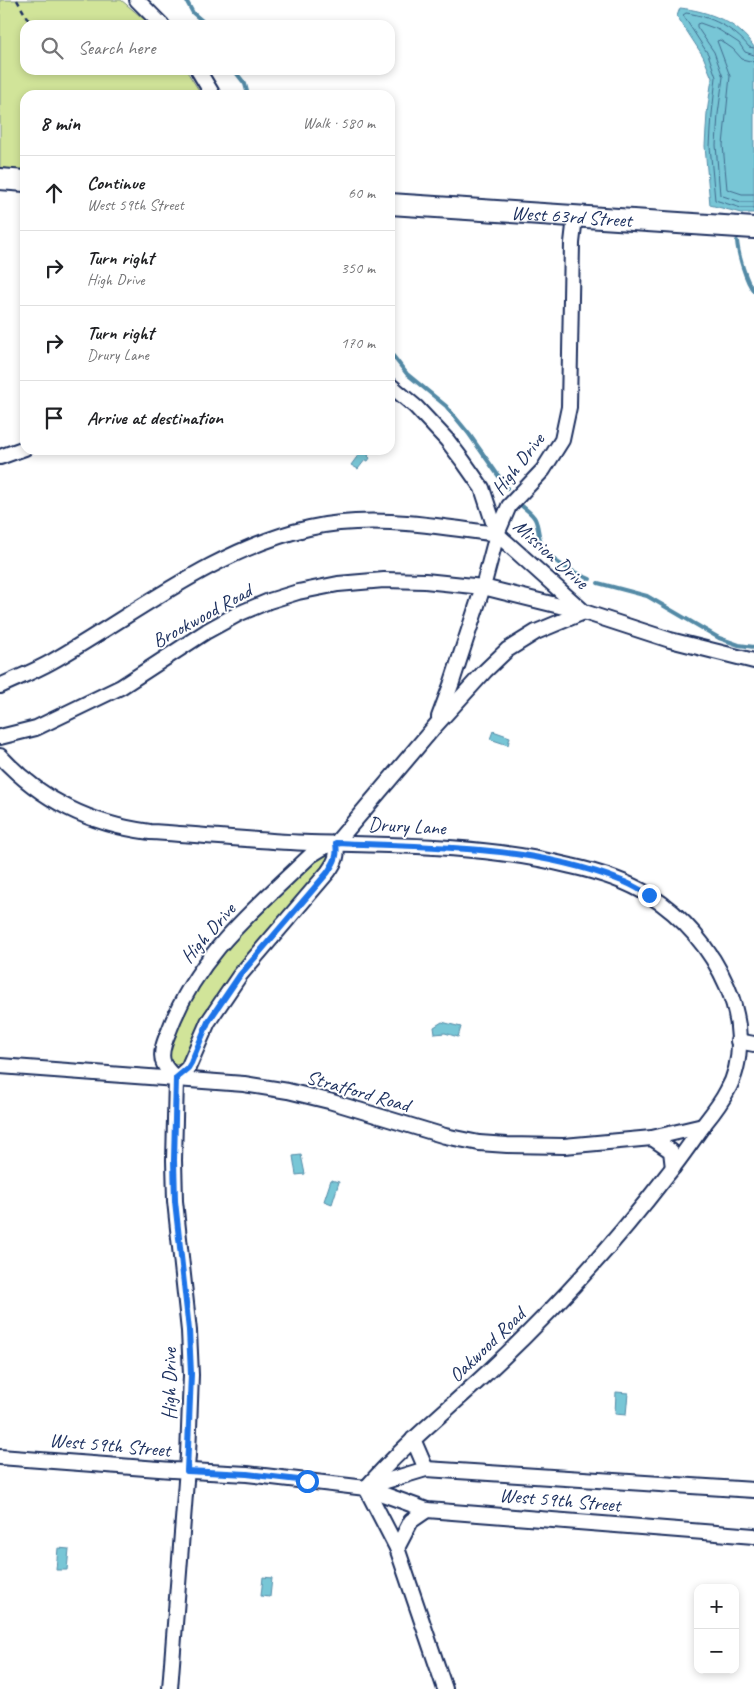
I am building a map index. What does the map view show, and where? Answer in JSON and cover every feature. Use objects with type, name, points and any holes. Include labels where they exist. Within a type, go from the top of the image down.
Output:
[{"type":"main road","points":[[0,179],[20,181]]},
{"type":"main road","name":"West 63rd Street","points":[[395,204],[754,228]]},
{"type":"street","points":[[138,0],[157,20]]},
{"type":"street","points":[[201,75],[210,90]]},
{"type":"street","name":"High Drive","points":[[436,725],[483,587],[497,534],[509,506],[543,470],[562,440],[568,407],[572,243],[575,217]]},
{"type":"street","name":"Mission Drive","points":[[395,389],[447,440],[463,461],[482,488],[497,534],[584,612],[670,640],[754,661]]},
{"type":"street","points":[[0,456],[20,450]]},
{"type":"street","name":"Brookwood Road","points":[[0,686],[50,663],[222,560],[266,540],[309,528],[384,521],[497,534]]},
{"type":"street","name":"Brookwood Road","points":[[0,736],[36,728],[121,687],[215,627],[262,604],[298,592],[338,584],[384,580],[483,587],[584,612]]},
{"type":"street","name":"High Drive","points":[[170,1689],[187,1471],[191,1374],[189,1330],[175,1201],[176,1078],[164,1065],[163,1050],[176,1012],[196,976],[217,947],[311,854],[336,843],[436,725],[485,671],[508,650],[536,632],[584,612]]},
{"type":"street","name":"Drury Lane","points":[[0,756],[27,783],[49,798],[74,811],[111,825],[150,832],[308,843],[441,848],[508,853],[551,861],[622,881],[649,895],[673,912],[697,937],[716,964],[732,999],[737,1016],[738,1042]]},
{"type":"street","points":[[176,1078],[188,1068],[208,1022],[240,975],[337,859],[336,843]]},
{"type":"street","points":[[738,1042],[754,1044]]},
{"type":"street","name":"Oakwood Road","points":[[366,1488],[389,1461],[493,1368],[552,1308],[625,1227],[673,1168],[726,1094],[735,1076],[738,1042]]},
{"type":"street","name":"Stratford Road","points":[[0,1066],[176,1078],[244,1084],[288,1091],[329,1101],[421,1130],[480,1143],[528,1147],[555,1146],[652,1138],[703,1126]]},
{"type":"street","points":[[652,1138],[671,1151],[673,1168]]},
{"type":"street","points":[[413,1439],[426,1469]]},
{"type":"street","name":"West 59th Street","points":[[0,1457],[247,1474],[366,1488],[427,1510],[754,1536]]},
{"type":"street","name":"West 59th Street","points":[[366,1488],[426,1469],[754,1490]]},
{"type":"street","points":[[366,1488],[397,1548],[445,1689]]},
{"type":"street","points":[[397,1548],[411,1521],[427,1510]]},
{"type":"path","points":[[17,0],[28,20]]},
{"type":"green space","points":[[0,0],[121,0],[145,20],[20,20],[20,75],[189,75],[199,90],[20,90],[20,172],[0,171]]},
{"type":"green space","points":[[329,851],[332,856],[183,1064],[174,1065],[170,1059],[171,1048],[184,1010],[216,960],[257,914],[322,853]]},
{"type":"water","points":[[680,8],[712,15],[731,24],[754,47],[754,213],[741,213],[710,205],[705,146],[712,78],[703,56],[677,16]]},
{"type":"water","points":[[358,455],[369,455],[370,458],[368,461],[365,460],[358,469],[351,465]]},
{"type":"water","points":[[493,731],[510,737],[508,745],[490,739]]},
{"type":"water","points":[[442,1022],[461,1027],[458,1037],[445,1033],[435,1034],[434,1027]]},
{"type":"water","points":[[301,1155],[305,1174],[296,1175],[293,1156]]},
{"type":"water","points":[[331,1180],[339,1182],[332,1204],[324,1201]]},
{"type":"water","points":[[616,1392],[628,1393],[626,1415],[615,1414]]},
{"type":"water","points":[[58,1548],[69,1549],[67,1570],[56,1570]]},
{"type":"water","points":[[263,1577],[272,1578],[270,1597],[261,1596]]},
{"type":"waterway","points":[[186,0],[193,13],[201,20]]},
{"type":"waterway","points":[[238,75],[245,84],[247,90]]},
{"type":"waterway","points":[[737,241],[743,268],[748,282],[754,291]]},
{"type":"waterway","points":[[395,358],[407,374],[446,406],[469,434],[507,488]]},
{"type":"waterway","points":[[521,505],[535,519],[541,543],[546,552],[563,566],[590,579]]},
{"type":"waterway","points":[[598,583],[647,596],[719,638],[739,645],[754,647]]},
{"type":"route","points":[[307,1481],[247,1474],[187,1471],[191,1374],[189,1330],[175,1201],[176,1078],[191,1063],[208,1022],[240,975],[328,872],[337,859],[336,843],[508,853],[586,870],[622,881],[649,895]]}]
